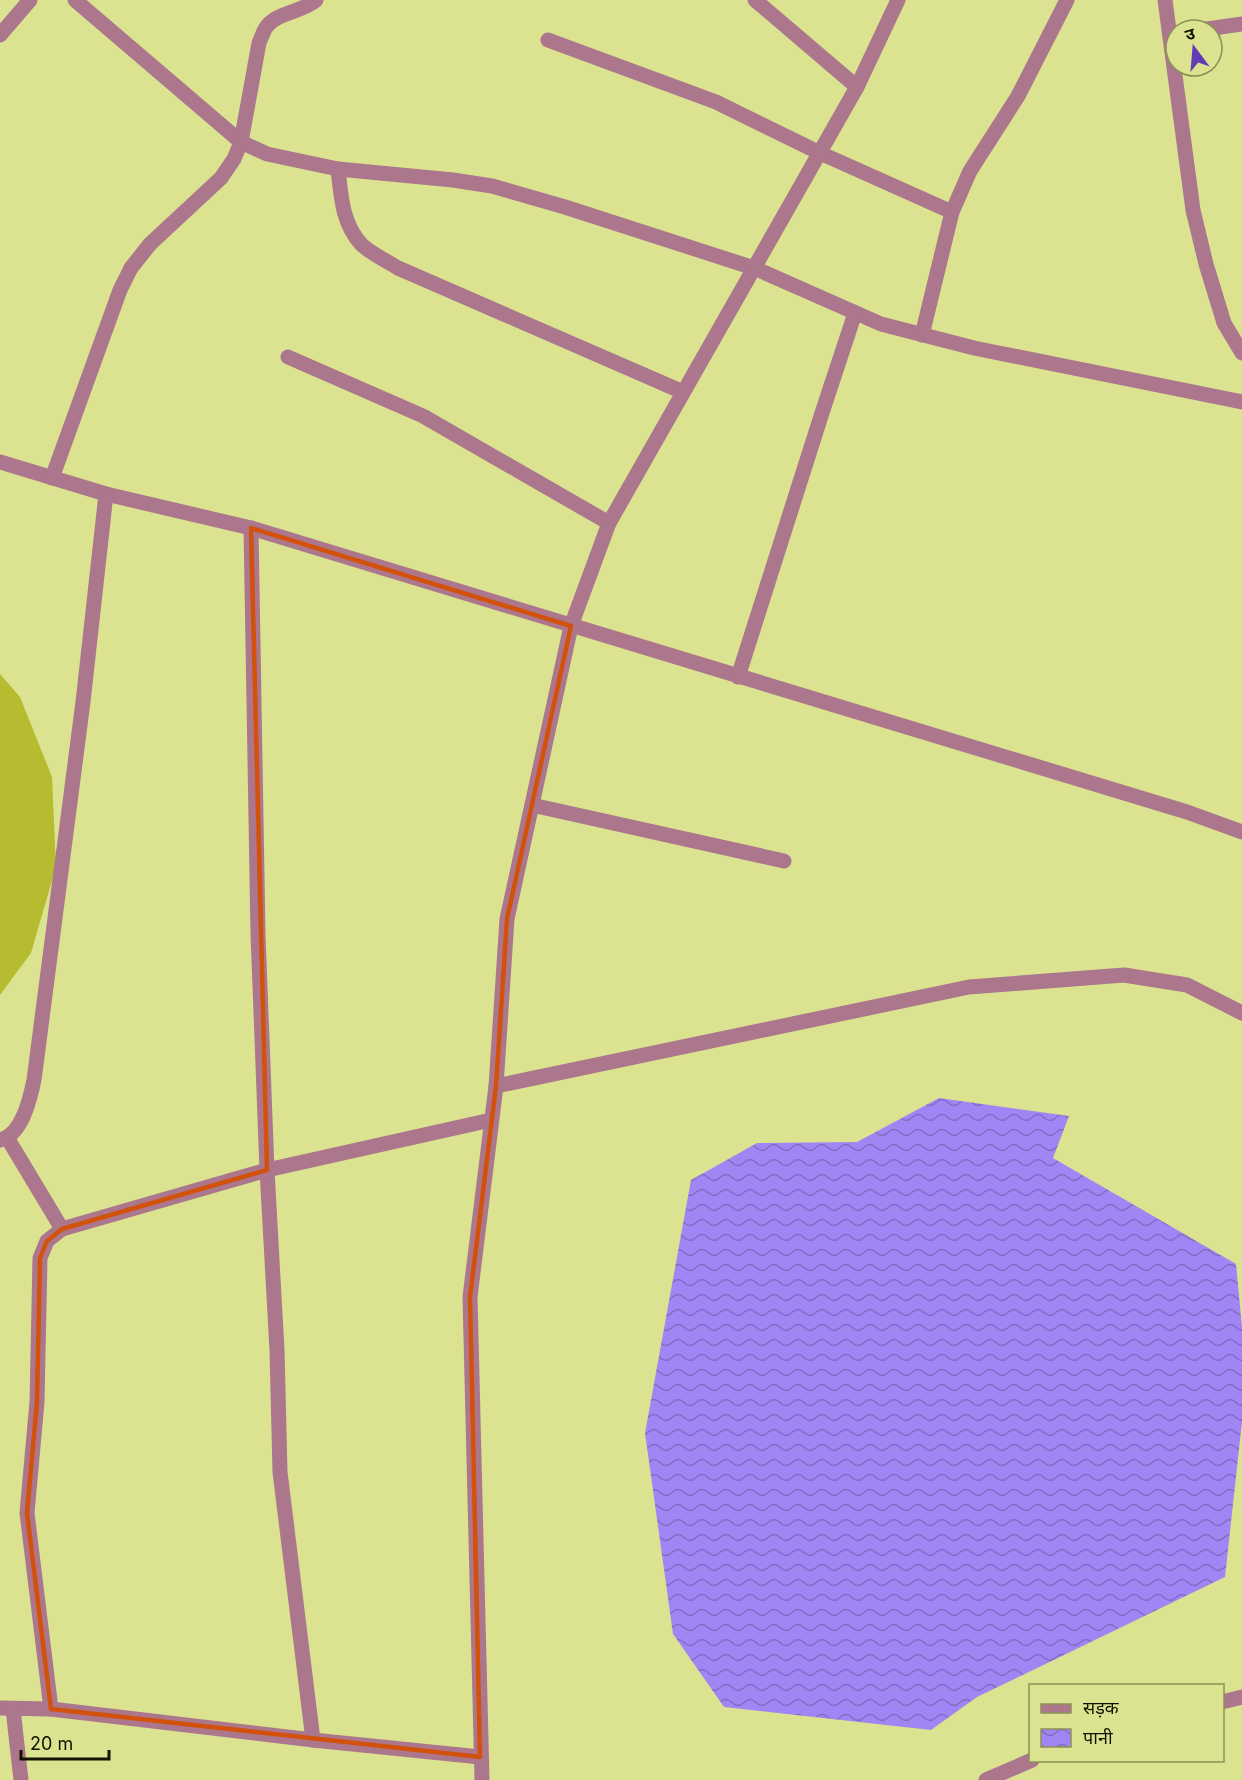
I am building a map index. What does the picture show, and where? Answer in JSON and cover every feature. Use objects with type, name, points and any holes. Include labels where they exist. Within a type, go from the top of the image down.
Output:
[{"type":"street","points":[[0,35],[30,0]]},
{"type":"street","points":[[75,0],[241,142],[267,154],[338,169],[492,186],[754,268],[881,324],[974,348],[1242,402]]},
{"type":"street","points":[[52,478],[120,290],[131,268],[150,244],[221,178],[234,159],[241,142],[260,42],[266,27],[273,20],[306,8],[316,0]]},
{"type":"street","points":[[755,0],[857,87]]},
{"type":"street","points":[[482,1780],[470,1297],[496,1086],[507,919],[571,626],[609,523],[857,87],[898,0]]},
{"type":"street","points":[[922,335],[952,212],[970,171],[1018,96],[1067,0]]},
{"type":"street","points":[[1165,0],[1169,18]]},
{"type":"street","points":[[1224,27],[1242,24]]},
{"type":"street","points":[[548,40],[716,102],[820,153],[952,212]]},
{"type":"street","points":[[1178,78],[1193,210],[1224,323],[1242,353]]},
{"type":"street","points":[[338,169],[342,208],[351,230],[363,246],[398,268],[683,392]]},
{"type":"street","points":[[738,677],[820,416],[855,313]]},
{"type":"street","points":[[288,357],[423,416],[609,523]]},
{"type":"street","points":[[0,462],[106,494],[251,528],[1187,812],[1242,832]]},
{"type":"street","points":[[62,1229],[4,1140],[18,1126],[29,1105],[34,1080],[83,702],[106,494]]},
{"type":"street","points":[[251,528],[258,934],[277,1350],[280,1472],[314,1740]]},
{"type":"street","points":[[532,805],[784,861]]},
{"type":"street","points":[[496,1086],[969,987],[1124,975],[1187,985],[1242,1012]]},
{"type":"street","points":[[51,1709],[27,1513],[37,1402],[40,1258],[47,1241],[62,1229],[267,1170],[491,1120]]},
{"type":"street","points":[[1224,1701],[1242,1696]]},
{"type":"street","points":[[21,1780],[7,1708],[51,1709],[480,1757]]},
{"type":"street","points":[[986,1780],[1030,1762]]},
{"type":"highlighted area","points":[[251,528],[571,626],[507,919],[496,1086],[470,1297],[480,1757],[51,1709],[27,1513],[37,1402],[40,1258],[47,1241],[62,1229],[267,1170]]},
{"type":"shaded area","points":[[0,674],[20,697],[52,777],[56,867],[31,953],[0,995]]},
{"type":"water","points":[[939,1098],[1069,1116],[1053,1158],[1236,1264],[1242,1327],[1242,1422],[1225,1577],[977,1697],[931,1730],[724,1707],[673,1634],[645,1433],[691,1180],[757,1143],[857,1142]]}]
